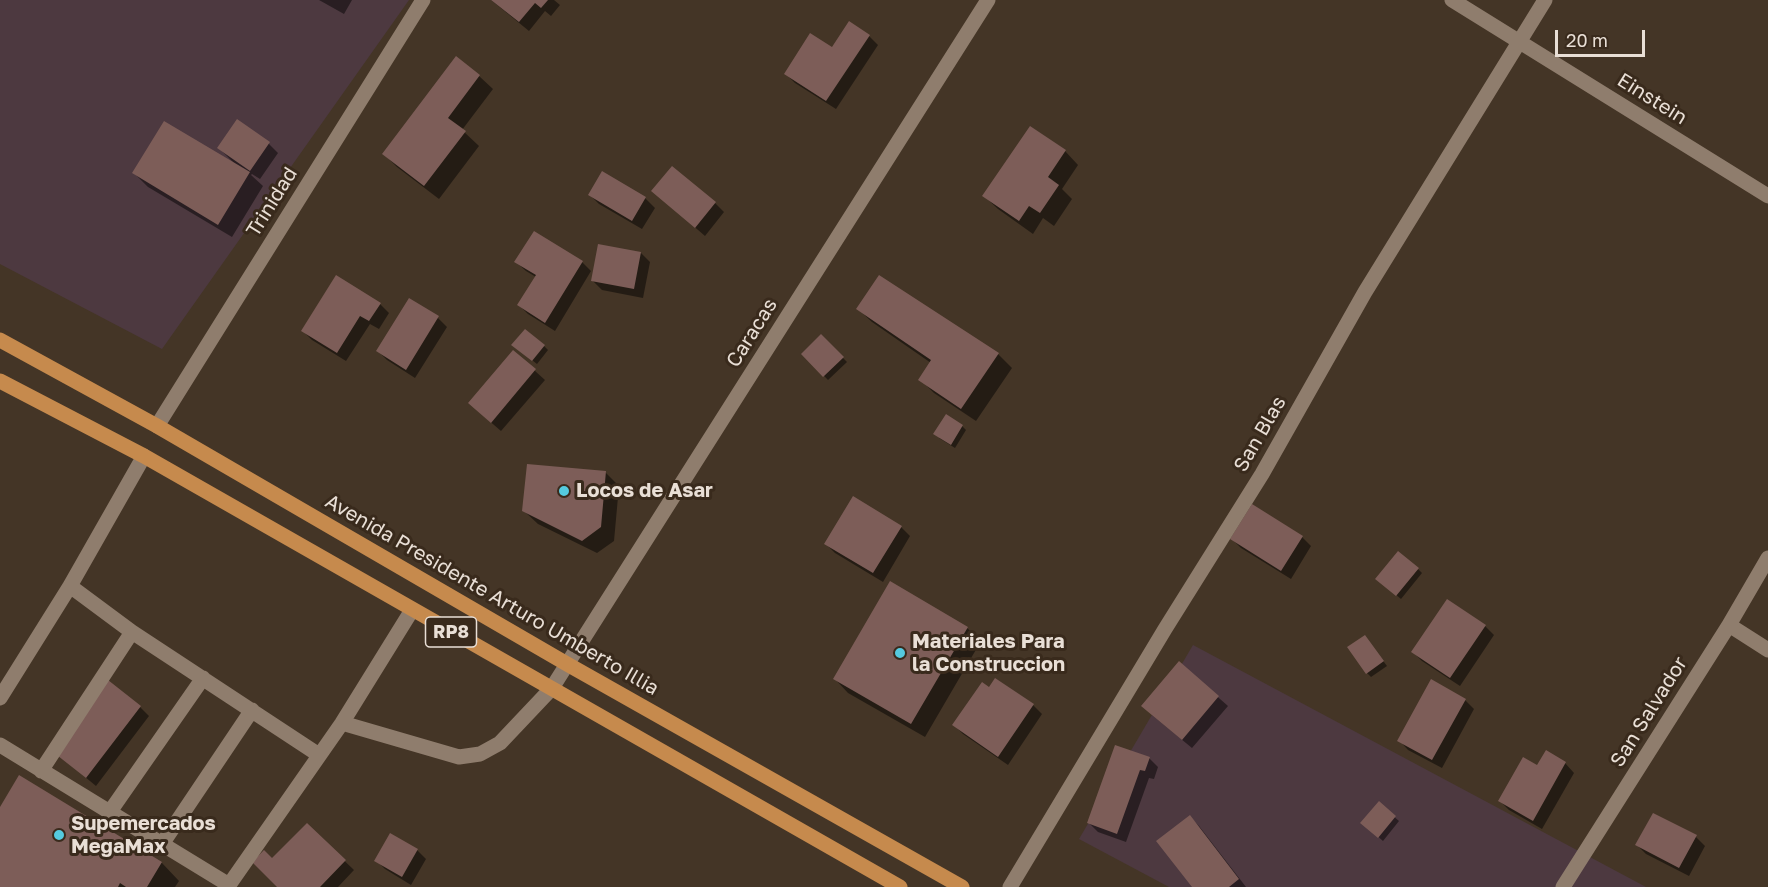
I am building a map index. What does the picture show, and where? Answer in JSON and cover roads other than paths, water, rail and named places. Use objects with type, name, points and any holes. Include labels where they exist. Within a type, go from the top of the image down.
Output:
[{"type":"main road","name":"Avenida Presidente Arturo Umberto Illia","points":[[0,340],[157,426],[567,664],[962,887]]},
{"type":"main road","name":"RP8","points":[[0,381],[144,456],[900,887]]},
{"type":"street","name":"Trinidad","points":[[157,426],[423,0]]},
{"type":"street","name":"Caracas","points":[[342,723],[459,757],[480,754],[500,743],[552,688],[988,0]]},
{"type":"street","name":"Einstein","points":[[1452,0],[1768,196]]},
{"type":"street","name":"San Blas","points":[[1010,887],[1165,629],[1262,474],[1365,292],[1545,0]]},
{"type":"street","points":[[0,698],[70,586],[144,456]]},
{"type":"street","name":"San Salvador","points":[[1563,887],[1768,558]]},
{"type":"street","points":[[70,586],[132,632],[320,755]]},
{"type":"street","points":[[0,745],[229,885],[342,723],[412,610]]},
{"type":"street","points":[[1728,625],[1768,650]]},
{"type":"street","points":[[41,771],[132,632]]},
{"type":"street","points":[[109,813],[203,678]]},
{"type":"street","points":[[162,844],[252,710]]},
{"type":"place","name":"Locos de Asar","points":[[564,491]]},
{"type":"place","name":"Materiales Para la Construccion","points":[[900,653]]},
{"type":"place","name":"Supemercados MegaMax","points":[[59,835]]}]
